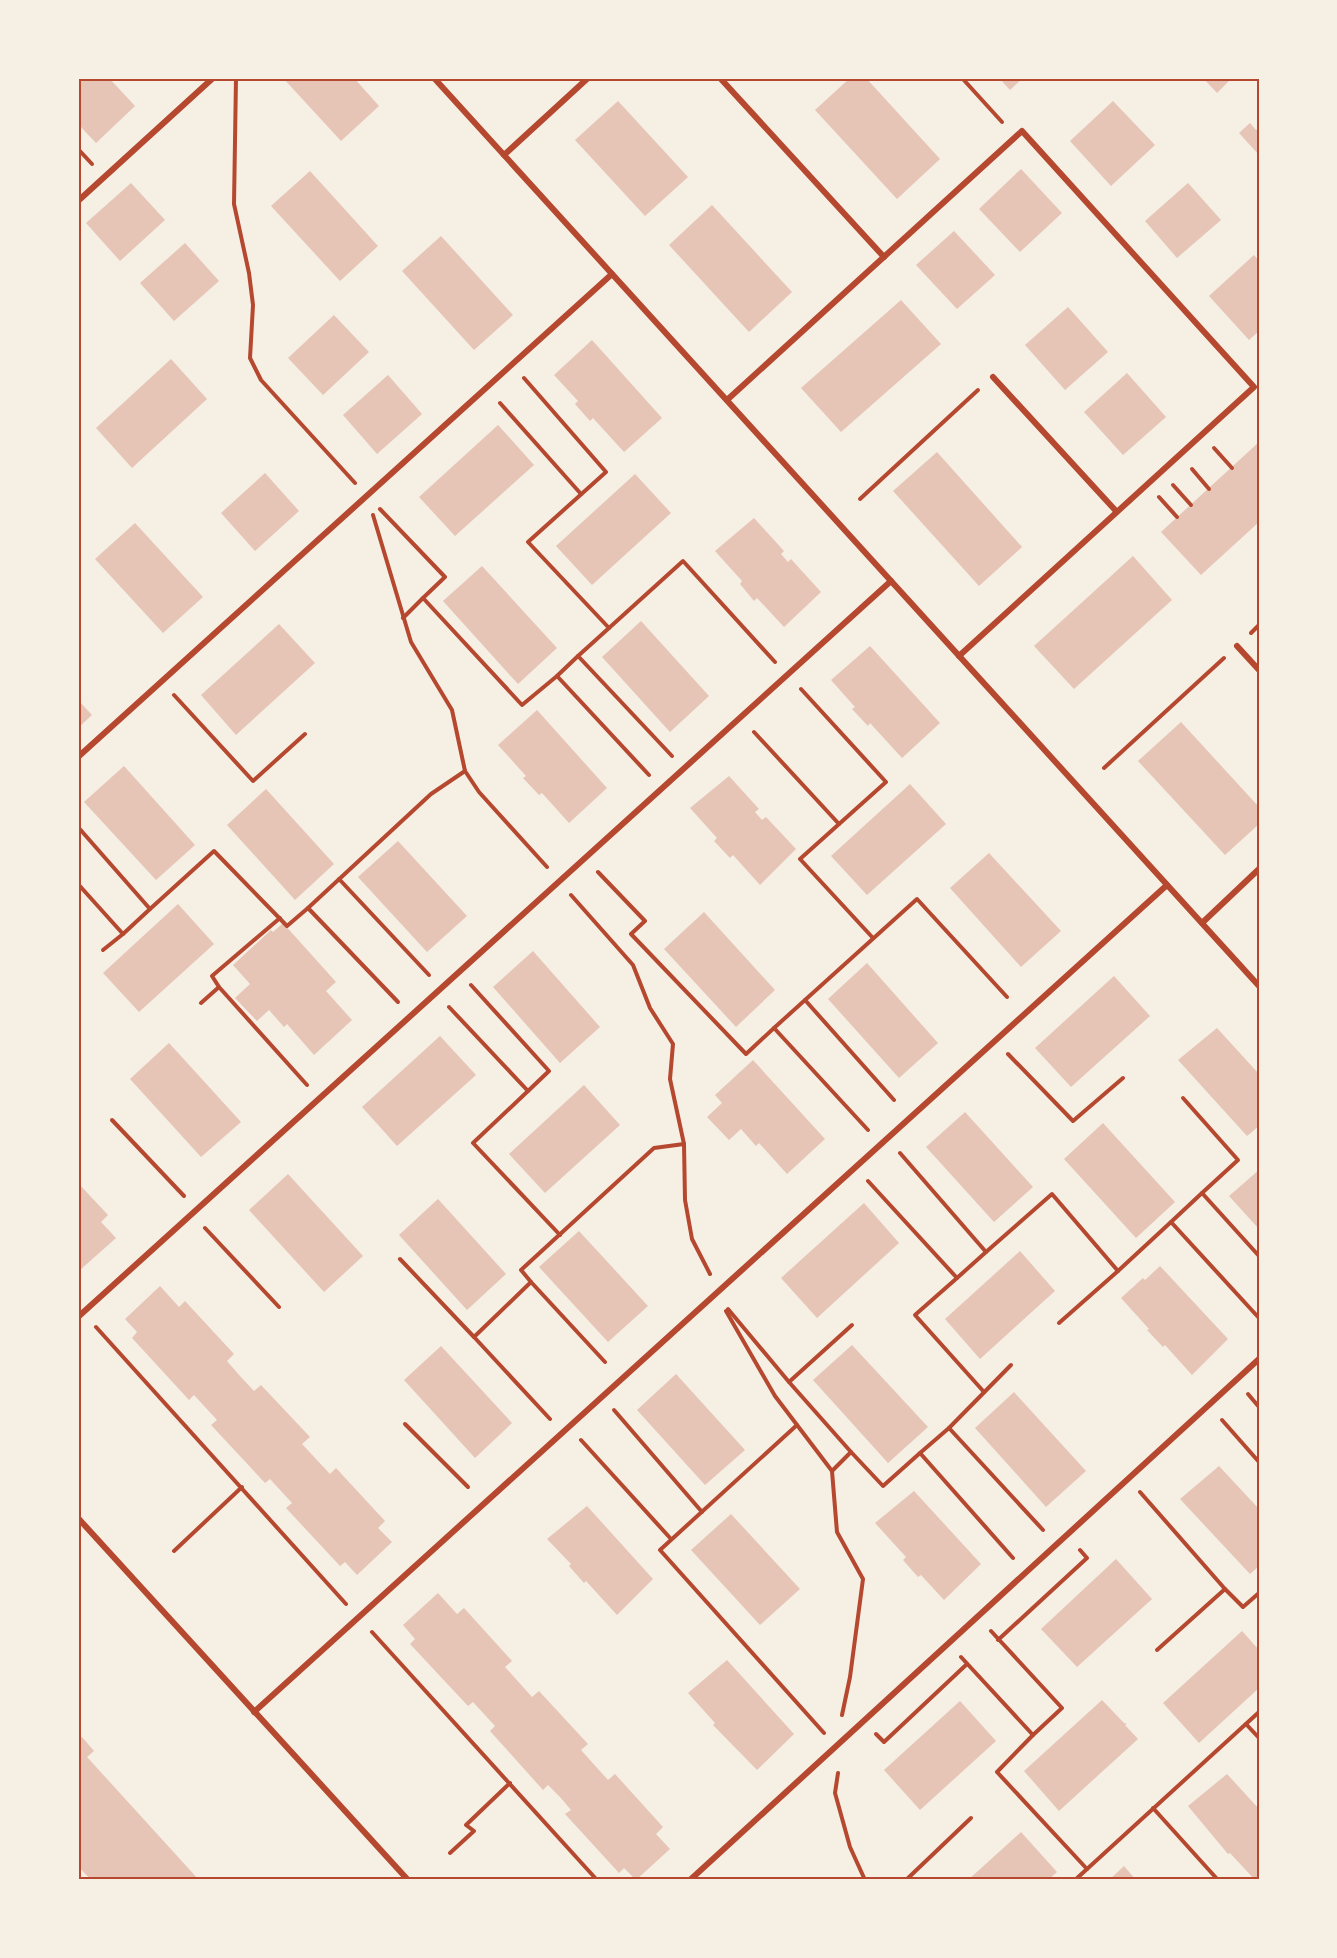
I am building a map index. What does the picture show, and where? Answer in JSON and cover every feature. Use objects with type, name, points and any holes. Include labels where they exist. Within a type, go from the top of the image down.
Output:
[{"type":"street","points":[[78,201],[213,78]]},
{"type":"street","points":[[434,78],[1259,986]]},
{"type":"street","points":[[504,155],[588,78]]},
{"type":"street","points":[[720,78],[884,257]]},
{"type":"street","points":[[727,400],[1022,131],[1257,385],[959,656]]},
{"type":"street","points":[[78,757],[612,274]]},
{"type":"street","points":[[993,377],[1116,511]]},
{"type":"street","points":[[81,1315],[891,581]]},
{"type":"street","points":[[1237,646],[1259,670]]},
{"type":"street","points":[[1202,923],[1259,869]]},
{"type":"street","points":[[254,1712],[1167,885]]},
{"type":"street","points":[[690,1880],[1259,1359]]},
{"type":"street","points":[[78,1518],[408,1880]]},
{"type":"path","points":[[236,78],[234,204],[249,273],[253,305],[250,358],[261,380],[445,577],[403,618]]},
{"type":"path","points":[[962,78],[1005,125],[1022,131]]},
{"type":"path","points":[[512,364],[606,472],[528,542],[609,628]]},
{"type":"path","points":[[860,499],[993,377]]},
{"type":"path","points":[[486,387],[581,494]]},
{"type":"path","points":[[367,496],[411,642],[452,710],[465,771],[479,792],[633,965],[650,1008],[673,1044],[670,1079],[684,1144],[685,1200],[692,1239],[708,1269],[716,1294],[775,1396],[832,1471],[837,1532],[863,1579],[850,1677],[841,1716],[844,1740],[835,1793],[850,1847],[865,1880]]},
{"type":"path","points":[[423,598],[522,705],[683,561],[886,782],[800,859],[873,938]]},
{"type":"path","points":[[1104,768],[1259,625]]},
{"type":"path","points":[[578,656],[684,770]]},
{"type":"path","points":[[557,676],[662,789]]},
{"type":"path","points":[[162,681],[253,781],[304,734]]},
{"type":"path","points":[[740,718],[839,824]]},
{"type":"path","points":[[103,950],[214,851],[287,926],[430,794],[465,771]]},
{"type":"path","points":[[78,826],[150,909]]},
{"type":"path","points":[[586,858],[645,921],[631,933],[746,1054],[917,899],[1007,997]]},
{"type":"path","points":[[339,879],[528,1091]]},
{"type":"path","points":[[78,884],[123,934]]},
{"type":"path","points":[[308,908],[411,1016]]},
{"type":"path","points":[[280,918],[212,976],[219,987],[319,1099]]},
{"type":"path","points":[[459,972],[549,1071],[473,1143],[560,1234]]},
{"type":"path","points":[[201,1003],[219,987]]},
{"type":"path","points":[[805,1000],[894,1100]]},
{"type":"path","points":[[774,1028],[881,1144]]},
{"type":"path","points":[[995,1041],[1073,1121],[1123,1078]]},
{"type":"path","points":[[1059,1323],[1238,1160],[1183,1098]]},
{"type":"path","points":[[112,1120],[279,1307]]},
{"type":"path","points":[[887,1138],[986,1252]]},
{"type":"path","points":[[605,1362],[521,1270],[654,1148],[684,1144]]},
{"type":"path","points":[[855,1167],[957,1278]]},
{"type":"path","points":[[1202,1193],[1259,1256]]},
{"type":"path","points":[[984,1392],[915,1315],[1052,1194],[1118,1270]]},
{"type":"path","points":[[1172,1222],[1259,1318]]},
{"type":"path","points":[[400,1259],[562,1433]]},
{"type":"path","points":[[474,1337],[531,1282]]},
{"type":"path","points":[[716,1294],[789,1382],[883,1486],[949,1428],[1011,1365]]},
{"type":"path","points":[[81,1315],[242,1487],[597,1880]]},
{"type":"path","points":[[789,1382],[852,1325]]},
{"type":"path","points":[[602,1396],[702,1512]]},
{"type":"path","points":[[1209,1405],[1259,1462]]},
{"type":"path","points":[[405,1424],[468,1487]]},
{"type":"path","points":[[797,1425],[660,1550],[836,1746]]},
{"type":"path","points":[[569,1427],[671,1539]]},
{"type":"path","points":[[949,1428],[1056,1544]]},
{"type":"path","points":[[832,1471],[851,1452]]},
{"type":"path","points":[[920,1453],[1025,1572]]},
{"type":"path","points":[[1129,1479],[1243,1607],[1259,1593]]},
{"type":"path","points":[[174,1551],[242,1487]]},
{"type":"path","points":[[998,1640],[1087,1558],[1067,1534]]},
{"type":"path","points":[[1157,1650],[1225,1589]]},
{"type":"path","points":[[977,1616],[1062,1708],[998,1772],[1086,1869]]},
{"type":"path","points":[[947,1644],[1033,1735]]},
{"type":"path","points":[[865,1721],[884,1742],[967,1664]]},
{"type":"path","points":[[1075,1880],[1259,1712]]},
{"type":"path","points":[[1246,1724],[1259,1738]]},
{"type":"path","points":[[450,1853],[474,1832],[466,1825],[510,1783]]},
{"type":"path","points":[[1153,1808],[1218,1880]]},
{"type":"path","points":[[906,1880],[971,1818]]},
{"type":"building","points":[[78,78],[109,78],[135,106],[96,143],[78,124]]},
{"type":"building","points":[[283,78],[354,78],[379,106],[341,141]]},
{"type":"building","points":[[850,78],[866,78],[940,159],[897,199],[815,110]]},
{"type":"building","points":[[999,78],[1023,78],[1010,90]]},
{"type":"building","points":[[1203,78],[1232,78],[1217,93]]},
{"type":"building","points":[[618,101],[688,177],[645,216],[575,140]]},
{"type":"building","points":[[1113,101],[1155,145],[1111,186],[1070,141]]},
{"type":"building","points":[[1250,123],[1256,130],[1259,128],[1259,155],[1239,133]]},
{"type":"building","points":[[1021,169],[1062,213],[1020,252],[979,209]]},
{"type":"building","points":[[310,171],[378,246],[340,281],[271,206]]},
{"type":"building","points":[[131,183],[165,220],[120,261],[86,223]]},
{"type":"building","points":[[1188,183],[1221,220],[1177,258],[1145,221]]},
{"type":"building","points":[[712,205],[792,292],[749,332],[669,245]]},
{"type":"building","points":[[954,231],[995,275],[957,309],[916,265]]},
{"type":"building","points":[[441,236],[513,315],[474,350],[402,271]]},
{"type":"building","points":[[185,243],[219,281],[174,321],[140,283]]},
{"type":"building","points":[[1254,255],[1259,261],[1259,331],[1249,340],[1209,296]]},
{"type":"building","points":[[901,300],[941,344],[841,432],[801,388]]},
{"type":"building","points":[[1068,307],[1108,352],[1065,390],[1025,345]]},
{"type":"building","points":[[334,315],[369,352],[323,395],[288,358]]},
{"type":"building","points":[[592,340],[662,418],[624,452],[593,418],[590,421],[575,404],[578,401],[554,375]]},
{"type":"building","points":[[171,359],[207,399],[132,468],[96,428]]},
{"type":"building","points":[[1127,373],[1166,417],[1123,455],[1084,412]]},
{"type":"building","points":[[388,375],[422,414],[377,454],[343,415]]},
{"type":"building","points":[[498,425],[534,465],[455,536],[419,497]]},
{"type":"building","points":[[1259,442],[1259,522],[1201,575],[1161,532]]},
{"type":"building","points":[[937,452],[1022,547],[979,586],[893,491]]},
{"type":"building","points":[[265,473],[299,511],[255,551],[221,513]]},
{"type":"building","points":[[635,474],[671,513],[592,585],[556,546]]},
{"type":"building","points":[[754,518],[784,551],[781,554],[788,562],[791,559],[821,592],[784,627],[757,598],[754,601],[740,584],[742,581],[715,551]]},
{"type":"building","points":[[135,523],[203,597],[163,633],[95,559]]},
{"type":"building","points":[[1133,556],[1172,600],[1074,689],[1034,646]]},
{"type":"building","points":[[482,566],[557,648],[518,684],[443,601]]},
{"type":"building","points":[[641,621],[709,696],[670,732],[602,657]]},
{"type":"building","points":[[279,624],[315,663],[236,735],[201,695]]},
{"type":"building","points":[[870,646],[940,723],[902,758],[870,723],[868,726],[852,709],[855,707],[831,680]]},
{"type":"building","points":[[78,700],[92,715],[78,728]]},
{"type":"building","points":[[537,710],[607,788],[569,823],[542,793],[539,795],[523,778],[526,776],[498,745]]},
{"type":"building","points":[[1181,722],[1259,807],[1259,824],[1225,855],[1138,761]]},
{"type":"building","points":[[124,766],[195,845],[156,880],[84,802]]},
{"type":"building","points":[[729,776],[759,809],[755,812],[762,820],[766,817],[796,849],[760,885],[733,855],[730,858],[714,841],[717,838],[690,808]]},
{"type":"building","points":[[910,784],[946,824],[867,895],[831,856]]},
{"type":"building","points":[[266,789],[334,864],[295,900],[227,825]]},
{"type":"building","points":[[398,841],[467,916],[427,952],[358,877]]},
{"type":"building","points":[[989,853],[1061,931],[1021,967],[950,888]]},
{"type":"building","points":[[178,904],[214,944],[139,1012],[103,973]]},
{"type":"building","points":[[704,912],[775,990],[736,1027],[664,949]]},
{"type":"building","points":[[283,923],[336,982],[326,991],[352,1020],[314,1055],[287,1024],[284,1027],[269,1010],[257,1021],[235,998],[250,984],[233,965],[271,930],[273,932]]},
{"type":"building","points":[[533,951],[600,1027],[560,1063],[493,987]]},
{"type":"building","points":[[867,963],[938,1043],[899,1078],[828,999]]},
{"type":"building","points":[[1114,976],[1150,1016],[1071,1087],[1035,1048]]},
{"type":"building","points":[[1217,1028],[1259,1074],[1259,1126],[1247,1136],[1178,1060]]},
{"type":"building","points":[[440,1036],[476,1075],[397,1146],[362,1107]]},
{"type":"building","points":[[169,1043],[241,1122],[201,1157],[130,1079]]},
{"type":"building","points":[[753,1060],[825,1139],[787,1174],[759,1143],[756,1146],[741,1129],[729,1140],[707,1117],[722,1103],[715,1095]]},
{"type":"building","points":[[584,1085],[620,1125],[545,1193],[509,1154]]},
{"type":"building","points":[[965,1112],[1033,1187],[994,1222],[926,1147]]},
{"type":"building","points":[[1103,1123],[1175,1202],[1136,1238],[1064,1159]]},
{"type":"building","points":[[1259,1170],[1259,1229],[1229,1196]]},
{"type":"building","points":[[288,1174],[363,1256],[324,1292],[249,1210]]},
{"type":"building","points":[[78,1183],[108,1215],[101,1222],[116,1238],[80,1270],[78,1268]]},
{"type":"building","points":[[438,1199],[506,1274],[467,1310],[399,1235]]},
{"type":"building","points":[[864,1203],[899,1243],[817,1318],[781,1278]]},
{"type":"building","points":[[579,1231],[648,1306],[608,1342],[539,1267]]},
{"type":"building","points":[[1020,1251],[1055,1291],[980,1359],[945,1319]]},
{"type":"building","points":[[1160,1266],[1228,1339],[1192,1375],[1165,1345],[1163,1347],[1147,1330],[1149,1329],[1121,1298]]},
{"type":"building","points":[[160,1286],[179,1307],[185,1301],[234,1354],[227,1361],[240,1376],[254,1391],[261,1385],[310,1437],[302,1444],[330,1474],[336,1468],[385,1521],[378,1528],[392,1542],[357,1575],[345,1562],[340,1566],[286,1508],[292,1503],[270,1479],[265,1483],[211,1425],[217,1420],[194,1395],[189,1400],[132,1338],[137,1332],[125,1319]]},
{"type":"building","points":[[852,1345],[928,1427],[888,1463],[813,1380]]},
{"type":"building","points":[[441,1346],[512,1423],[475,1458],[404,1380]]},
{"type":"building","points":[[676,1374],[745,1450],[705,1485],[637,1410]]},
{"type":"building","points":[[1014,1392],[1086,1471],[1046,1507],[975,1428]]},
{"type":"building","points":[[1219,1466],[1259,1509],[1259,1566],[1250,1574],[1180,1499]]},
{"type":"building","points":[[914,1491],[981,1564],[944,1600],[921,1575],[918,1577],[903,1560],[906,1557],[875,1523]]},
{"type":"building","points":[[587,1506],[653,1579],[617,1615],[586,1581],[584,1583],[569,1566],[571,1564],[547,1539]]},
{"type":"building","points":[[731,1514],[800,1589],[760,1625],[691,1550]]},
{"type":"building","points":[[1116,1559],[1152,1599],[1077,1667],[1041,1629]]},
{"type":"building","points":[[438,1593],[457,1614],[464,1608],[512,1661],[505,1667],[532,1697],[539,1691],[588,1744],[581,1750],[608,1780],[615,1774],[663,1827],[656,1834],[670,1849],[636,1880],[624,1868],[619,1873],[565,1814],[571,1810],[560,1797],[548,1785],[543,1790],[490,1731],[495,1726],[473,1702],[468,1706],[410,1644],[415,1639],[403,1625]]},
{"type":"building","points":[[1242,1631],[1259,1650],[1259,1688],[1199,1743],[1163,1703]]},
{"type":"building","points":[[727,1660],[794,1734],[757,1770],[713,1725],[715,1723],[688,1693]]},
{"type":"building","points":[[1102,1700],[1127,1724],[1125,1725],[1138,1739],[1059,1811],[1024,1771]]},
{"type":"building","points":[[960,1701],[996,1741],[920,1810],[884,1770]]},
{"type":"building","points":[[82,1737],[94,1751],[87,1757],[199,1880],[91,1880],[78,1866],[78,1740]]},
{"type":"building","points":[[1227,1774],[1259,1809],[1259,1880],[1255,1880],[1230,1853],[1228,1854],[1188,1806]]},
{"type":"building","points":[[1021,1832],[1057,1872],[1048,1880],[968,1880]]},
{"type":"building","points":[[1124,1866],[1136,1880],[1109,1880]]}]
